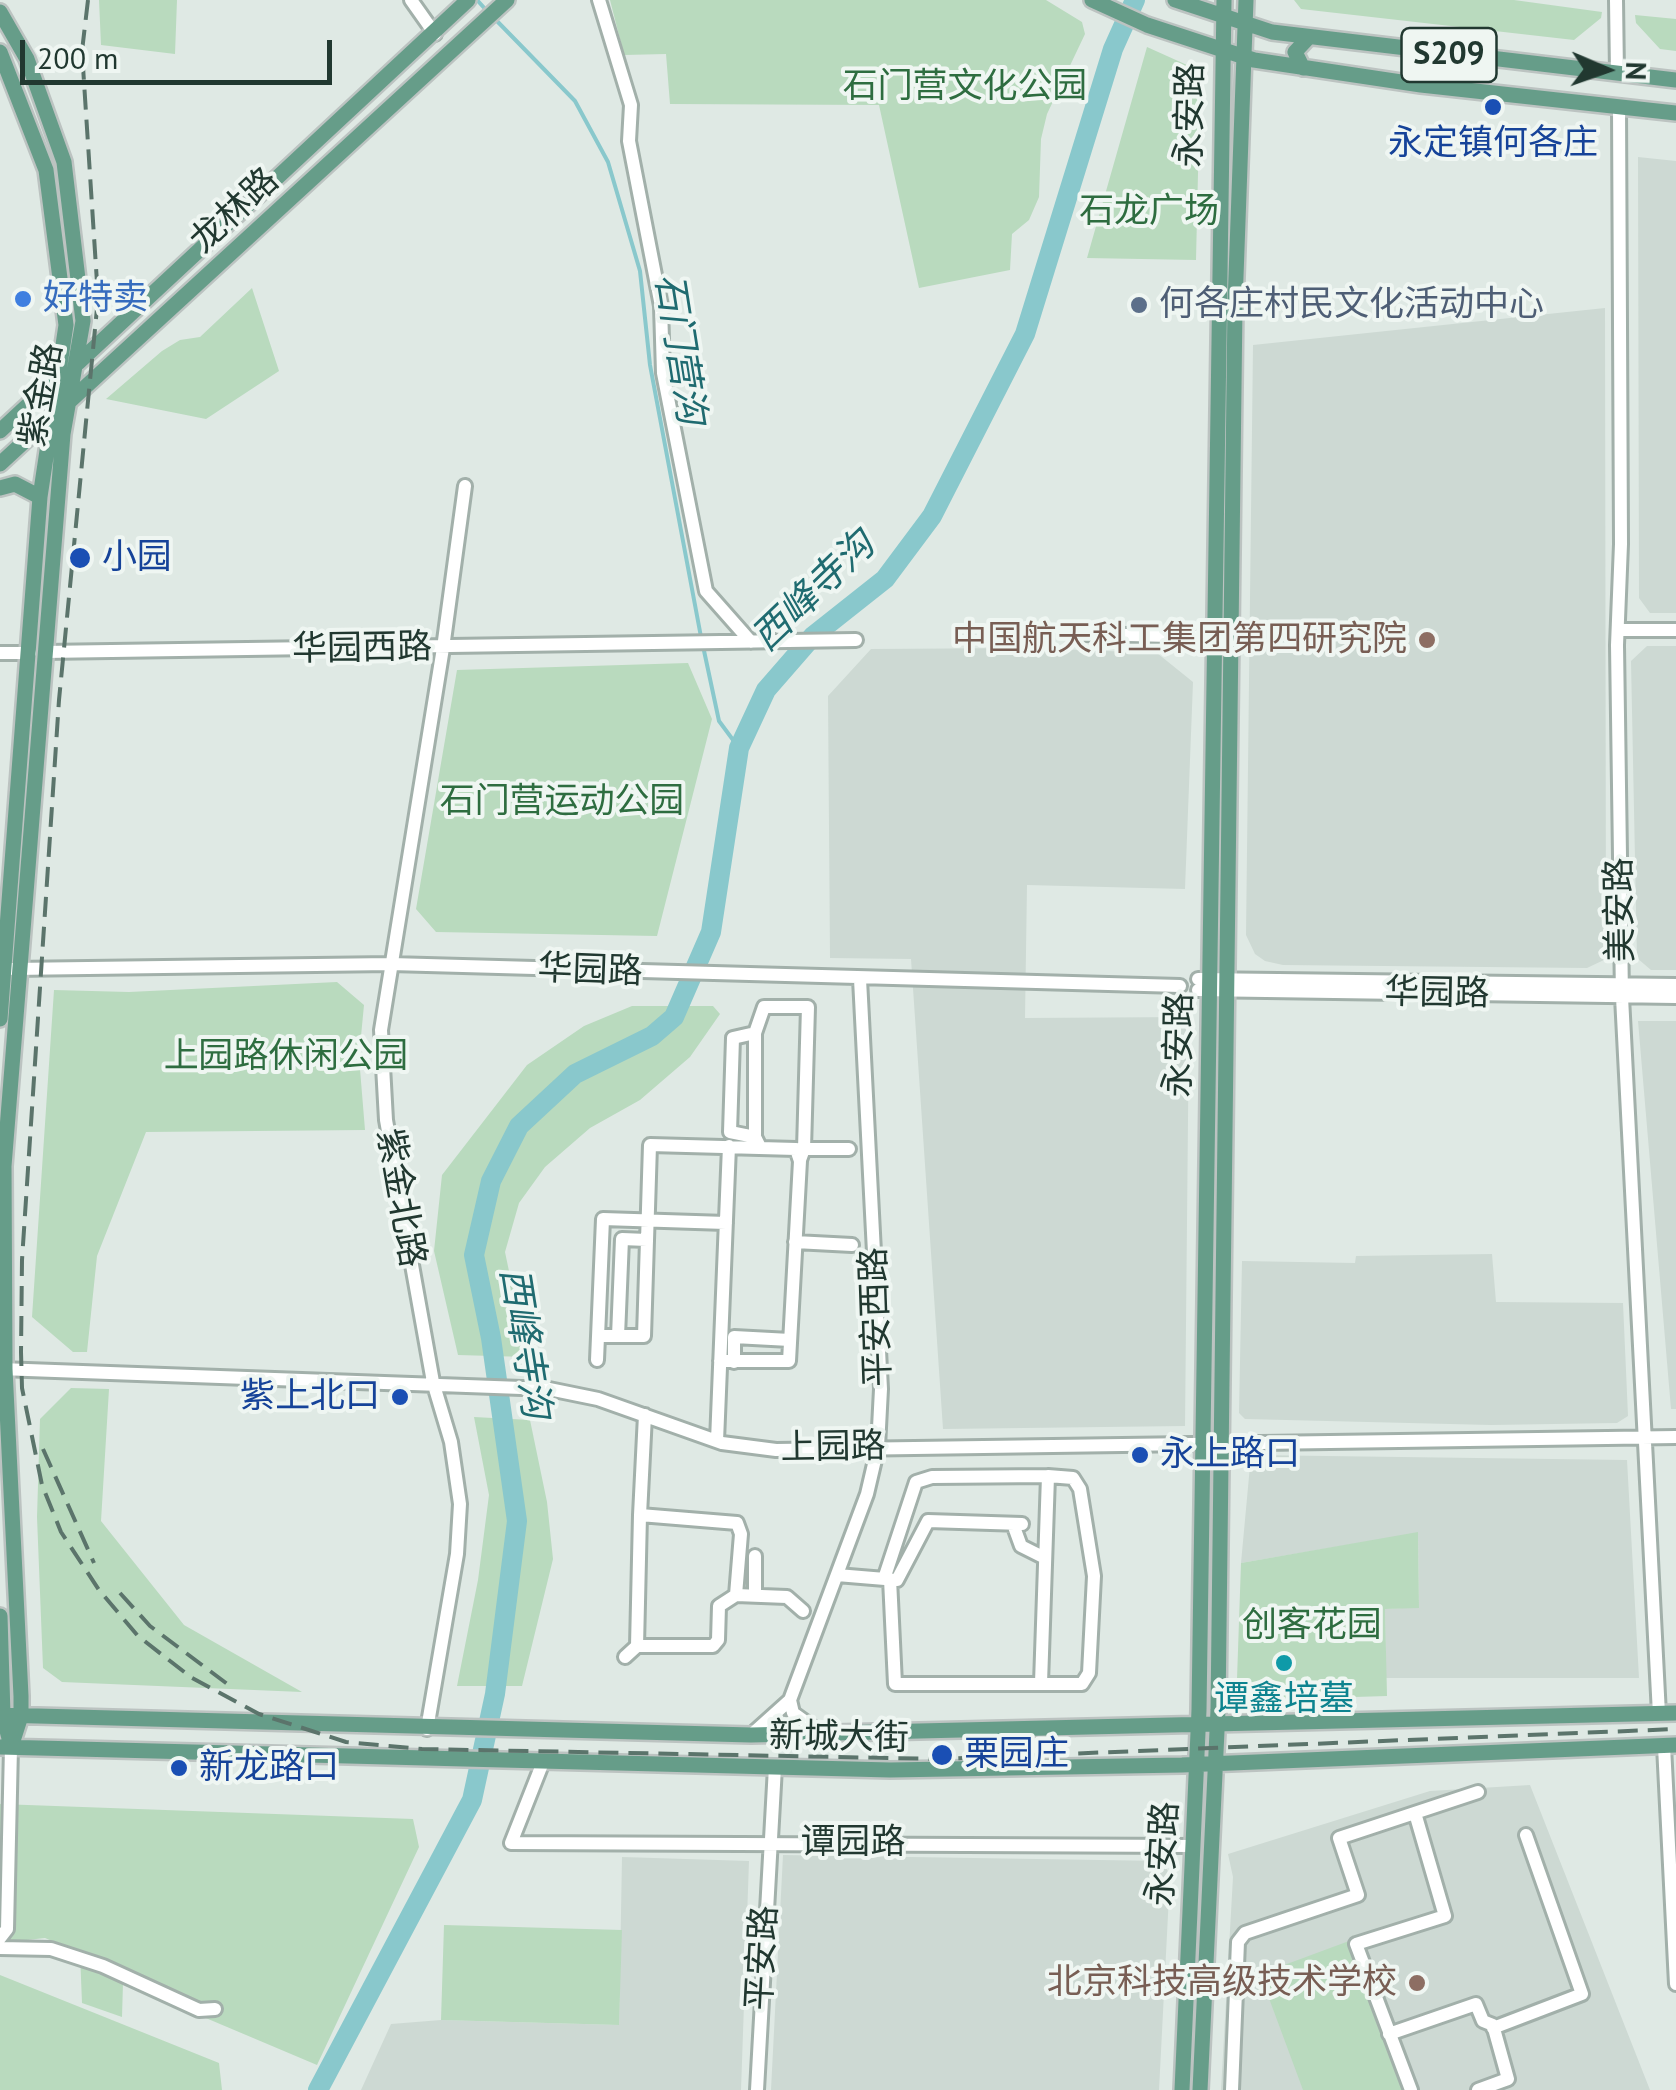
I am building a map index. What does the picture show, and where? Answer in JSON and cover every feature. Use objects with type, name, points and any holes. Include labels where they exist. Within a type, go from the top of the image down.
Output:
[{"type":"main road","name":"龙林路","points":[[0,464],[507,0]]},
{"type":"main road","name":"S209","points":[[1092,0],[1149,26],[1242,57],[1303,68],[1676,113]]},
{"type":"main road","points":[[1149,26],[1169,13],[1165,0]]},
{"type":"main road","name":"S209","points":[[1175,0],[1244,24],[1308,37],[1676,80]]},
{"type":"main road","name":"永安路","points":[[1207,1725],[1204,1442],[1224,0]]},
{"type":"main road","name":"永安路","points":[[1200,2090],[1207,1725],[1223,1442],[1212,985],[1246,0]]},
{"type":"main road","name":"龙林路","points":[[0,431],[435,34],[463,4]]},
{"type":"main road","name":"紫金路","points":[[0,12],[27,59],[64,162],[84,321],[37,652],[0,1020]]},
{"type":"main road","points":[[1303,68],[1295,52],[1308,37]]},
{"type":"main road","name":"紫金路","points":[[0,52],[33,127],[52,201],[66,326],[40,496],[37,652]]},
{"type":"main road","points":[[0,488],[15,484],[40,496]]},
{"type":"main road","name":"紫金路","points":[[6,1747],[21,1716],[2,1369],[8,969]]},
{"type":"main road","points":[[0,1616],[1,1714],[6,1747]]},
{"type":"main road","name":"新城大街","points":[[1,1714],[460,1730],[751,1734],[1668,1714]]},
{"type":"main road","points":[[70,1749],[65,1730],[75,1718]]},
{"type":"main road","name":"新城大街","points":[[6,1747],[890,1770],[1206,1764],[1670,1746]]},
{"type":"main road","name":"永安路","points":[[1182,2090],[1194,1846],[1206,1764]]},
{"type":"street","points":[[411,0],[435,34]]},
{"type":"street","points":[[599,0],[631,105],[631,156],[661,306],[663,373],[706,592],[751,642]]},
{"type":"street","points":[[1616,0],[1617,73]]},
{"type":"street","name":"美安路","points":[[1619,106],[1622,990],[1645,1438],[1668,1714]]},
{"type":"street","name":"紫金北路","points":[[428,1729],[457,1554],[460,1504],[451,1442],[433,1382],[384,1109],[381,1030],[444,648],[465,486]]},
{"type":"street","points":[[1619,630],[1676,630]]},
{"type":"street","points":[[1085,634],[1215,638]]},
{"type":"street","name":"华园西路","points":[[0,653],[856,640]]},
{"type":"street","name":"华园路","points":[[8,969],[391,964],[1180,986]]},
{"type":"street","name":"平安西路","points":[[790,1700],[867,1494],[878,1447],[879,1338],[860,979]]},
{"type":"street","name":"华园路","points":[[1212,985],[1622,990],[1676,985]]},
{"type":"street","name":"华园路","points":[[1622,990],[1676,997]]},
{"type":"street","points":[[727,1361],[789,1362],[808,1007],[764,1007],[755,1034],[757,1142]]},
{"type":"street","points":[[755,1034],[733,1038],[730,1132],[757,1142],[796,1148],[802,1155]]},
{"type":"street","points":[[598,1336],[644,1336],[650,1145],[729,1146],[757,1142]]},
{"type":"street","points":[[717,1441],[727,1361],[729,1146]]},
{"type":"street","points":[[802,1155],[849,1149]]},
{"type":"street","points":[[597,1360],[603,1219],[726,1223]]},
{"type":"street","points":[[618,1336],[622,1239],[647,1240]]},
{"type":"street","points":[[796,1242],[852,1246]]},
{"type":"street","points":[[727,1361],[734,1337],[790,1340]]},
{"type":"street","name":"上园路","points":[[2,1369],[541,1388],[578,1394],[717,1441],[776,1450],[1676,1438]]},
{"type":"street","points":[[637,1646],[644,1416]]},
{"type":"street","points":[[1040,1683],[1048,1476]]},
{"type":"street","points":[[1048,1476],[1073,1478],[1080,1489],[1094,1576],[1089,1673],[1082,1684],[895,1684],[887,1579],[916,1482],[932,1477],[1048,1476]]},
{"type":"street","points":[[640,1516],[737,1523],[740,1534],[736,1595]]},
{"type":"street","points":[[836,1575],[898,1580],[928,1521],[1018,1524],[1020,1546],[1044,1557]]},
{"type":"street","points":[[755,1556],[755,1594]]},
{"type":"street","points":[[625,1656],[637,1646],[713,1646],[718,1640],[719,1606],[736,1595],[787,1597],[803,1611]]},
{"type":"street","points":[[751,1734],[790,1700],[793,1714],[821,1733]]},
{"type":"street","points":[[1670,1746],[1676,1984]]},
{"type":"street","points":[[0,1938],[7,1929],[6,1747]]},
{"type":"street","name":"谭园路","points":[[543,1762],[511,1843],[1194,1846]]},
{"type":"street","name":"平安路","points":[[757,2090],[775,1767]]},
{"type":"street","points":[[1232,2090],[1238,1942],[1244,1933],[1358,1895],[1339,1838],[1478,1792]]},
{"type":"street","points":[[1410,2090],[1356,1944],[1445,1916],[1415,1813]]},
{"type":"street","points":[[1494,2028],[1582,1994],[1526,1835]]},
{"type":"street","points":[[0,1948],[51,1949],[103,1966],[199,2010],[215,2010]]},
{"type":"street","points":[[1390,2034],[1476,2004],[1483,2020],[1494,2028],[1508,2079],[1478,2090]]},
{"type":"shaded area","points":[[1638,157],[1676,161],[1676,613],[1650,613],[1639,598]]},
{"type":"shaded area","name":"中国航天科工集团第四研究院","points":[[1605,308],[1606,959],[1587,968],[1283,965],[1265,961],[1255,954],[1246,935],[1253,345]]},
{"type":"shaded area","points":[[1647,646],[1676,646],[1676,970],[1651,970],[1637,958],[1631,661]]},
{"type":"shaded area","points":[[1029,648],[1157,653],[1193,682],[1185,889],[1027,885],[1025,1018],[1189,1017],[1185,1426],[943,1429],[911,959],[830,958],[828,696],[871,649]]},
{"type":"shaded area","points":[[1638,1021],[1676,1021],[1676,1409],[1671,1409]]},
{"type":"shaded area","points":[[1492,1254],[1496,1302],[1623,1303],[1628,1416],[1617,1423],[1491,1425],[1245,1419],[1239,1413],[1242,1261],[1355,1263],[1356,1256]]},
{"type":"shaded area","points":[[1251,1455],[1627,1460],[1639,1678],[1386,1678],[1385,1609],[1419,1607],[1418,1533],[1241,1563]]},
{"type":"shaded area","name":"北京科技高级技术学校","points":[[1530,1785],[1650,2090],[1221,2090],[1233,1877],[1228,1854],[1430,1791]]},
{"type":"shaded area","points":[[783,1855],[1163,1861],[1170,1876],[1159,2090],[771,2090]]},
{"type":"shaded area","points":[[622,1857],[749,1861],[741,2090],[361,2090],[391,2024],[441,2020],[619,2025]]},
{"type":"green space","points":[[99,0],[177,0],[175,54],[101,45]]},
{"type":"green space","name":"石门营文化公园","points":[[610,0],[1046,0],[1082,22],[1085,34],[1047,114],[1041,139],[1039,197],[1029,220],[1012,234],[1010,270],[919,288],[879,105],[670,104],[666,54],[624,55]]},
{"type":"green space","points":[[1294,0],[1514,0],[1602,12],[1601,18],[1574,40],[1301,9]]},
{"type":"green space","points":[[1635,15],[1676,19],[1676,51],[1660,49],[1636,23]]},
{"type":"green space","name":"石龙广场","points":[[1147,47],[1187,65],[1200,87],[1196,260],[1087,258]]},
{"type":"green space","points":[[252,288],[279,371],[206,419],[106,399],[162,351],[180,340],[200,337]]},
{"type":"green space","name":"石门营运动公园","points":[[688,663],[712,719],[657,936],[436,932],[416,909],[457,670]]},
{"type":"green space","name":"上园路休闲公园","points":[[337,982],[364,1005],[359,1057],[365,1130],[146,1132],[97,1256],[87,1352],[73,1352],[32,1317],[54,990],[129,992]]},
{"type":"green space","points":[[632,1006],[713,1006],[720,1014],[690,1057],[640,1100],[590,1128],[545,1167],[519,1203],[505,1252],[527,1357],[458,1355],[434,1251],[442,1175],[527,1065],[584,1026]]},
{"type":"green space","points":[[71,1388],[109,1389],[101,1521],[184,1625],[302,1692],[62,1682],[43,1668],[37,1517],[40,1419]]},
{"type":"green space","points":[[474,1417],[530,1420],[547,1502],[553,1559],[522,1686],[457,1686],[478,1580],[489,1495]]},
{"type":"green space","name":"创客花园","points":[[1418,1532],[1419,1608],[1385,1609],[1387,1696],[1257,1700],[1237,1679],[1241,1563]]},
{"type":"green space","points":[[0,1804],[413,1819],[419,1847],[317,2065],[123,1983],[122,2017],[82,2003],[80,1953],[45,1938],[0,1943]]},
{"type":"green space","points":[[444,1925],[622,1930],[619,2025],[441,2020]]},
{"type":"green space","points":[[1349,1941],[1404,2090],[1303,2090],[1260,1974]]},
{"type":"green space","points":[[0,1975],[219,2063],[222,2090],[0,2090]]},
{"type":"waterway","name":"石门营沟","points":[[477,0],[487,11]]},
{"type":"waterway","name":"西峰寺沟","points":[[318,2090],[472,1800],[495,1694],[517,1521],[491,1338],[474,1255],[491,1181],[519,1126],[575,1074],[652,1036],[674,1017],[711,932],[739,748],[766,690],[813,636],[885,579],[932,516],[1025,334],[1113,49],[1135,0]]},
{"type":"waterway","name":"石门营沟","points":[[494,18],[575,101],[608,162],[640,271],[650,365],[701,637]]},
{"type":"waterway","name":"石门营沟","points":[[703,646],[719,721],[739,748]]},
{"type":"railway","points":[[88,0],[82,51],[98,298],[59,700],[22,1260],[22,1388],[42,1485],[61,1532],[99,1590],[138,1636],[192,1678],[259,1714],[346,1742],[422,1749],[942,1759],[1676,1729]]},
{"type":"railway","points":[[43,1449],[94,1563]]},
{"type":"railway","points":[[120,1593],[150,1626],[230,1686]]},
{"type":"place","name":"永定镇何各庄","points":[[1493,107]]},
{"type":"place","name":"好特卖","points":[[23,299]]},
{"type":"place","name":"何各庄村民文化活动中心","points":[[1139,305]]},
{"type":"place","name":"小园","points":[[80,558]]},
{"type":"place","name":"中国航天科工集团第四研究院","points":[[1427,640]]},
{"type":"place","name":"紫上北口","points":[[400,1397]]},
{"type":"place","name":"永上路口","points":[[1140,1455]]},
{"type":"place","name":"谭鑫培墓","points":[[1284,1663]]},
{"type":"place","name":"栗园庄","points":[[942,1755]]},
{"type":"place","name":"新龙路口","points":[[179,1768]]},
{"type":"place","name":"北京科技高级技术学校","points":[[1417,1983]]}]
